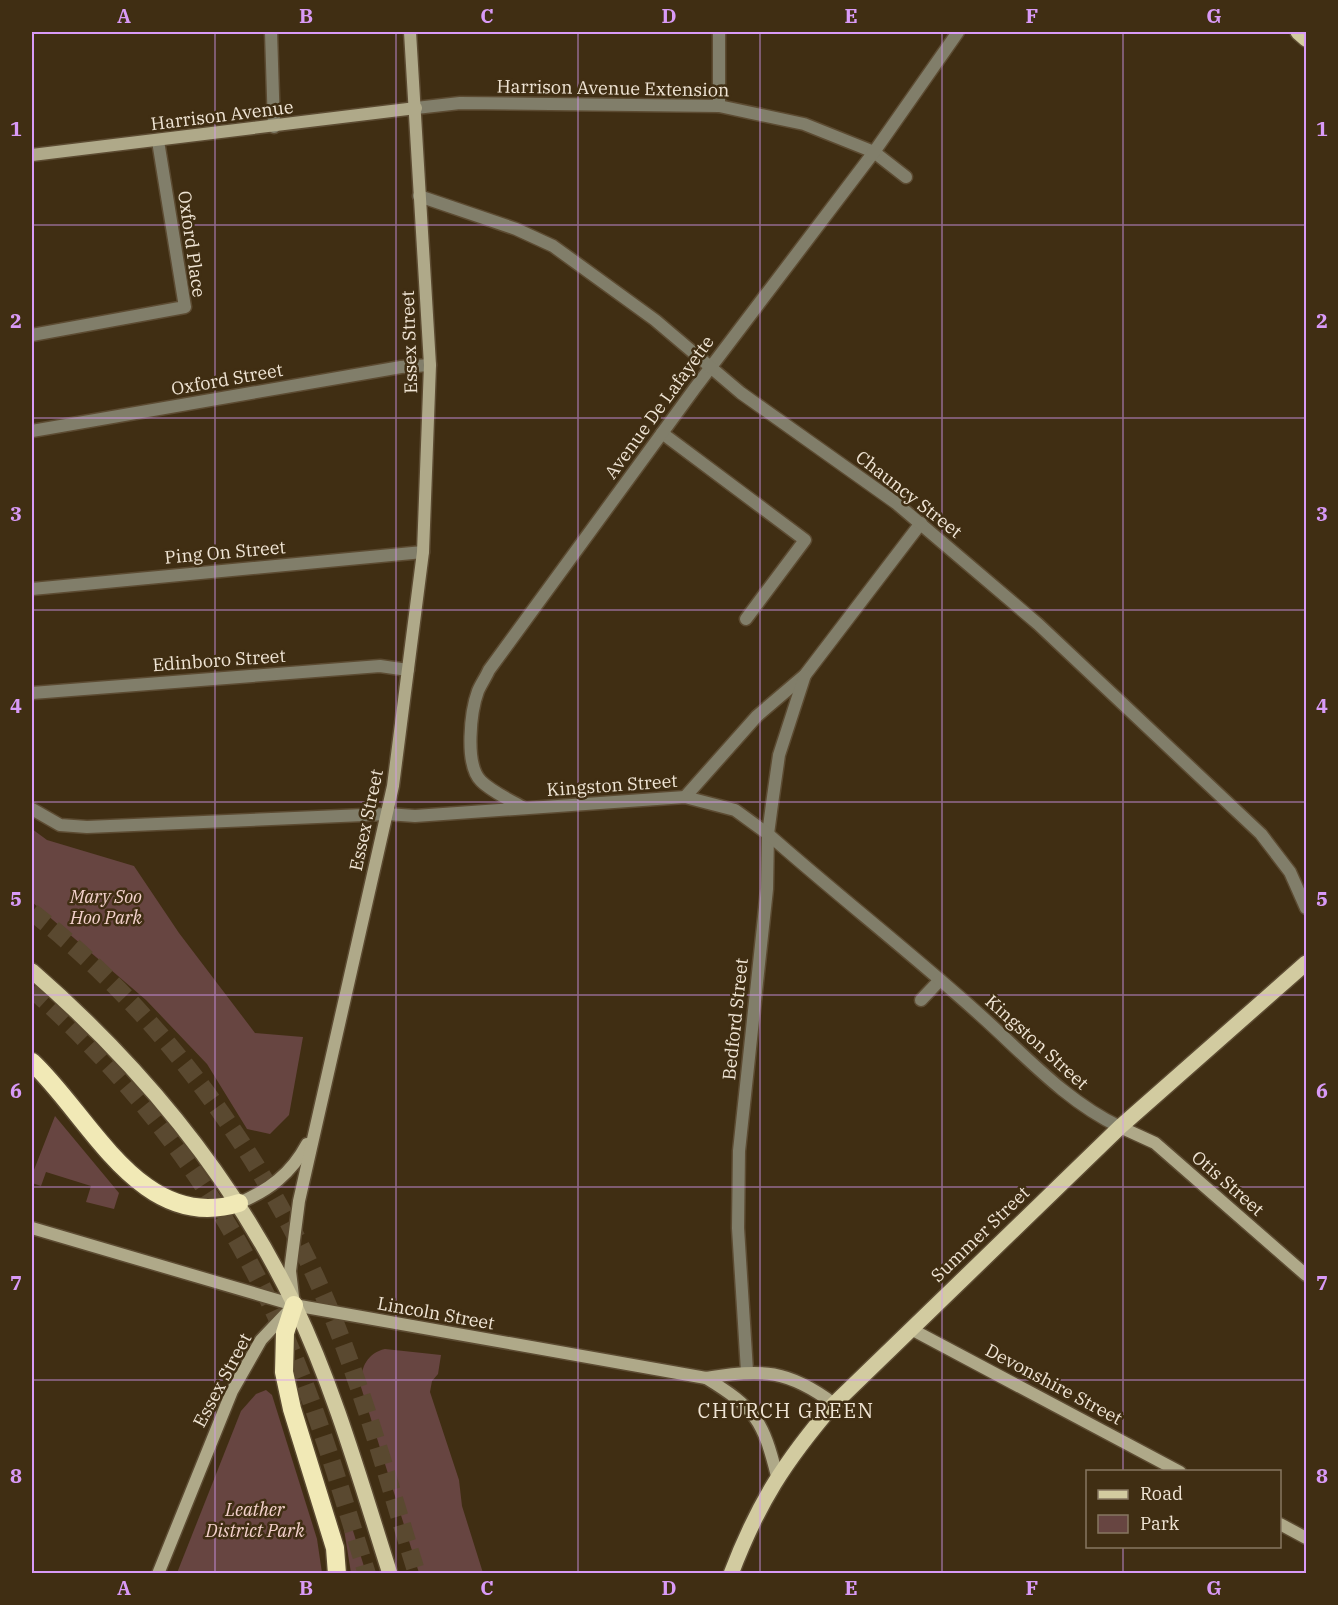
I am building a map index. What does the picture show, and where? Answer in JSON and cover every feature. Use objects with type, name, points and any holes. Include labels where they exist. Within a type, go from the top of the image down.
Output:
[{"type":"highway","points":[[32,1062],[124,1168],[153,1194],[170,1202],[211,1208],[238,1203]]},
{"type":"highway","points":[[294,1305],[285,1333],[284,1372],[292,1409],[335,1548],[337,1574]]},
{"type":"main road","name":"Essex Street","points":[[158,1574],[232,1391],[261,1340],[294,1305],[290,1271],[292,1245],[315,1126],[387,814],[423,552],[430,365],[410,32]]},
{"type":"main road","name":"Harrison Avenue","points":[[32,155],[416,108]]},
{"type":"main road","name":"Summer Street","points":[[731,1574],[756,1513],[777,1476],[803,1440],[834,1404],[1120,1127],[1306,963]]},
{"type":"main road","points":[[32,971],[96,1030],[152,1090],[207,1157],[238,1203],[294,1305],[334,1403],[390,1574]]},
{"type":"main road","points":[[238,1203],[266,1191],[286,1174],[301,1155],[315,1126]]},
{"type":"main road","name":"Otis Street","points":[[1120,1127],[1155,1143],[1306,1275]]},
{"type":"main road","name":"Lincoln Street","points":[[32,1228],[294,1305],[706,1377],[747,1371],[772,1372],[795,1379],[834,1404]]},
{"type":"main road","name":"Devonshire Street","points":[[911,1329],[1176,1470]]},
{"type":"main road","points":[[706,1377],[747,1406],[759,1421],[768,1440],[777,1476]]},
{"type":"main road","points":[[1281,1525],[1306,1538]]},
{"type":"street","points":[[271,32],[274,127]]},
{"type":"street","points":[[719,32],[719,106]]},
{"type":"street","name":"Avenue De Lafayette","points":[[524,808],[480,780],[475,771],[471,749],[471,724],[478,691],[489,670],[662,433],[874,152],[958,32]]},
{"type":"street","name":"Harrison Avenue Extension","points":[[416,108],[460,103],[719,106],[804,124],[874,152],[906,177]]},
{"type":"street","name":"Oxford Place","points":[[32,335],[185,307],[158,141]]},
{"type":"street","name":"Chauncy Street","points":[[419,196],[516,229],[553,246],[654,320],[741,393],[921,523],[1038,624],[1250,823],[1284,862],[1296,881],[1306,908]]},
{"type":"street","name":"Oxford Street","points":[[32,431],[430,365]]},
{"type":"street","points":[[662,433],[805,540],[746,619]]},
{"type":"street","name":"Bedford Street","points":[[685,797],[757,716],[805,675],[921,523]]},
{"type":"street","name":"Ping On Street","points":[[32,589],[423,552]]},
{"type":"street","name":"Edinboro Street","points":[[32,693],[381,666],[408,670]]},
{"type":"street","name":"Bedford Street","points":[[747,1371],[738,1228],[739,1151],[767,889],[768,834],[779,755],[805,675]]},
{"type":"street","name":"Kingston Street","points":[[32,809],[60,825],[87,827],[387,814],[415,816],[685,797],[735,810],[768,834],[940,980],[1074,1101],[1095,1116],[1120,1127]]},
{"type":"street","points":[[921,1000],[940,980]]},
{"type":"green space","name":"Mary Soo Hoo Park","points":[[32,829],[47,840],[134,866],[179,933],[255,1033],[303,1037],[289,1115],[270,1134],[247,1129],[207,1064],[146,1000],[32,902]]},
{"type":"green space","points":[[55,1116],[119,1193],[114,1209],[86,1202],[91,1186],[46,1172],[41,1186],[32,1183],[32,1175]]},
{"type":"green space","points":[[385,1349],[441,1355],[438,1374],[432,1381],[430,1392],[459,1480],[462,1506],[483,1573],[419,1573],[361,1387],[363,1369],[369,1358]]},
{"type":"green space","name":"Leather District Park","points":[[266,1390],[272,1395],[317,1539],[322,1573],[177,1573],[241,1411],[256,1394]]},
{"type":"green space","points":[[348,1519],[366,1573],[351,1573],[343,1523]]},
{"type":"tunnel","points":[[32,912],[80,952],[125,996],[168,1044],[244,1147],[277,1201],[332,1315],[356,1379],[417,1574]]},
{"type":"tunnel","points":[[32,989],[72,1026],[145,1106],[209,1194],[237,1240],[263,1288],[298,1367],[330,1455],[367,1574]]},
{"type":"district","name":"CHURCH GREEN","points":[[786,1410]]}]
